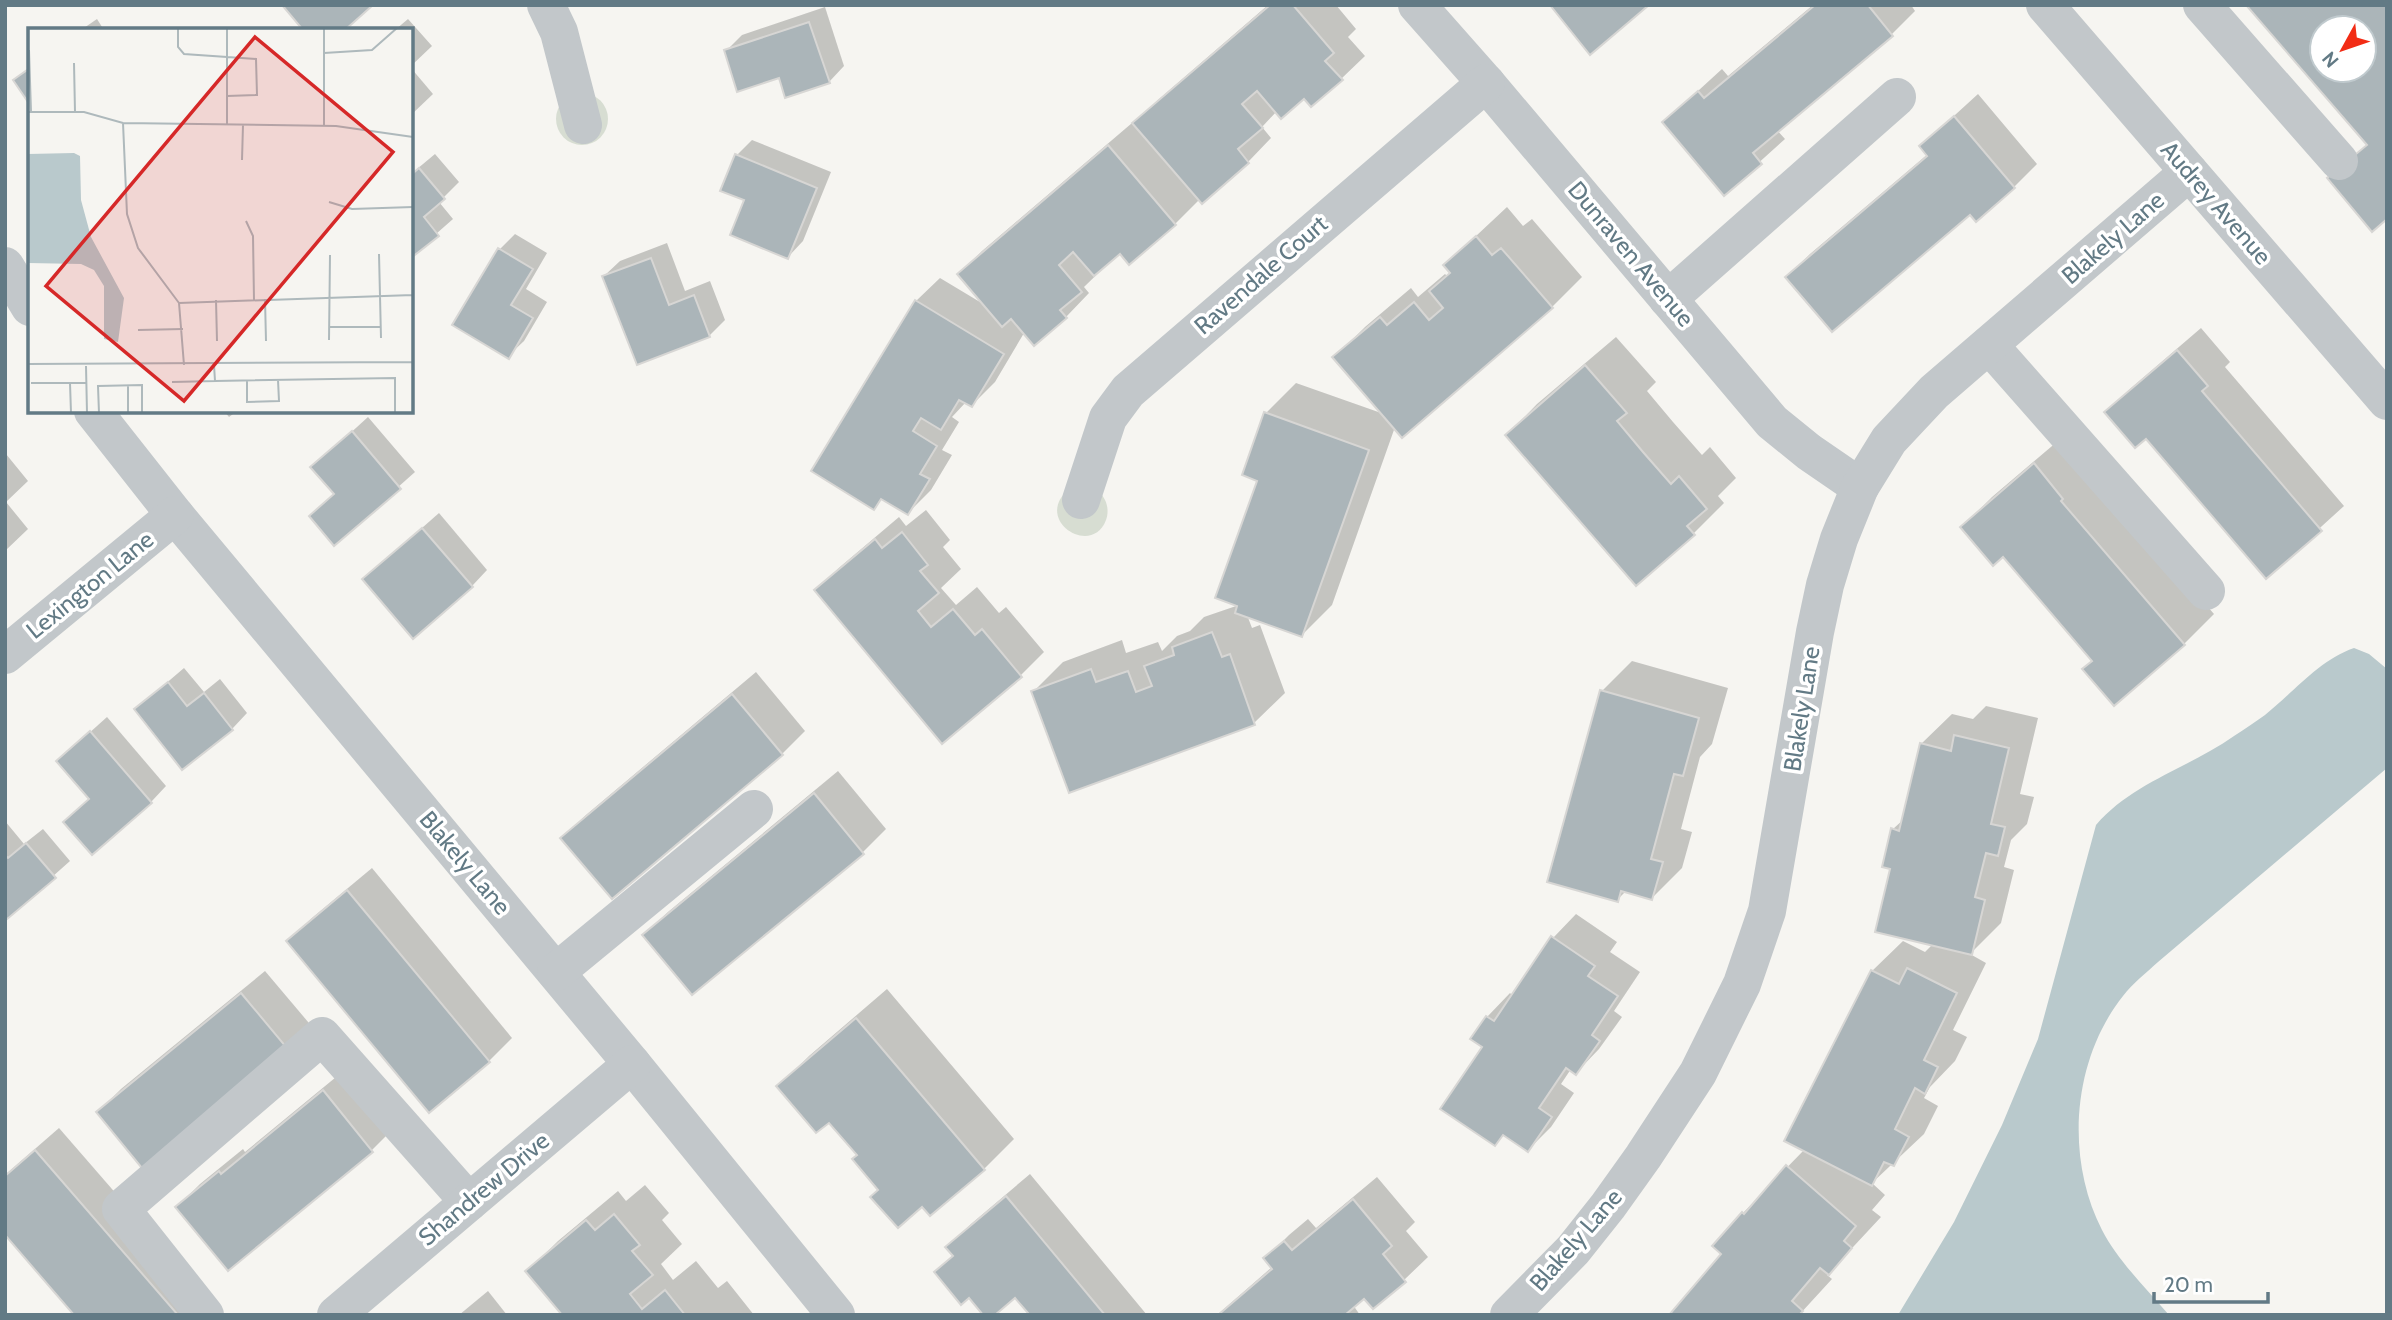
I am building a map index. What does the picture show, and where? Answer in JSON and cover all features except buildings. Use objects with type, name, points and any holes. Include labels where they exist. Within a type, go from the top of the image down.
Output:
[{"type":"street","points":[[546,5],[559,32],[583,125]]},
{"type":"street","name":"Audrey Avenue","points":[[2045,5],[2387,401]]},
{"type":"street","points":[[2202,5],[2339,161]]},
{"type":"street","name":"Dunraven Avenue","points":[[1433,11],[1486,83],[1772,422],[1809,452],[1860,487]]},
{"type":"street","name":"Ravendale Court","points":[[1081,500],[1108,418],[1128,391],[1486,83]]},
{"type":"street","points":[[1668,299],[1897,97]]},
{"type":"street","name":"Blakely Lane","points":[[1509,1315],[1573,1250],[1643,1157],[1698,1073],[1742,984],[1767,911],[1825,585],[1839,539],[1860,487],[1889,440],[1934,392],[2189,172]]},
{"type":"street","points":[[5,266],[28,304]]},
{"type":"street","points":[[1989,345],[2206,591]]},
{"type":"street","name":"Blakely Lane","points":[[95,413],[175,515],[556,972],[836,1315]]},
{"type":"street","name":"Lexington Lane","points":[[5,655],[175,515]]},
{"type":"street","points":[[556,972],[754,809]]},
{"type":"street","points":[[205,1315],[121,1209],[322,1035],[469,1202]]},
{"type":"street","name":"Shandrew Drive","points":[[336,1315],[632,1064]]},
{"type":"shaded area","points":[[582,93],[592,95],[600,101],[606,109],[606,129],[600,137],[592,143],[582,145],[572,143],[564,137],[558,129],[556,119],[558,109],[564,101],[572,95]]},
{"type":"shaded area","points":[[1069,489],[1098,490],[1101,493],[1108,512],[1099,531],[1089,536],[1078,535],[1068,530],[1061,522],[1057,512],[1059,501]]},
{"type":"shaded area","points":[[2354,648],[2369,654],[2387,669],[2387,768],[2131,987],[2106,1021],[2093,1049],[2084,1079],[2079,1141],[2082,1172],[2090,1202],[2116,1253],[2169,1315],[1898,1315],[1954,1222],[2002,1125],[2038,1039],[2096,825],[2127,797],[2242,731],[2265,715],[2318,668]]}]
